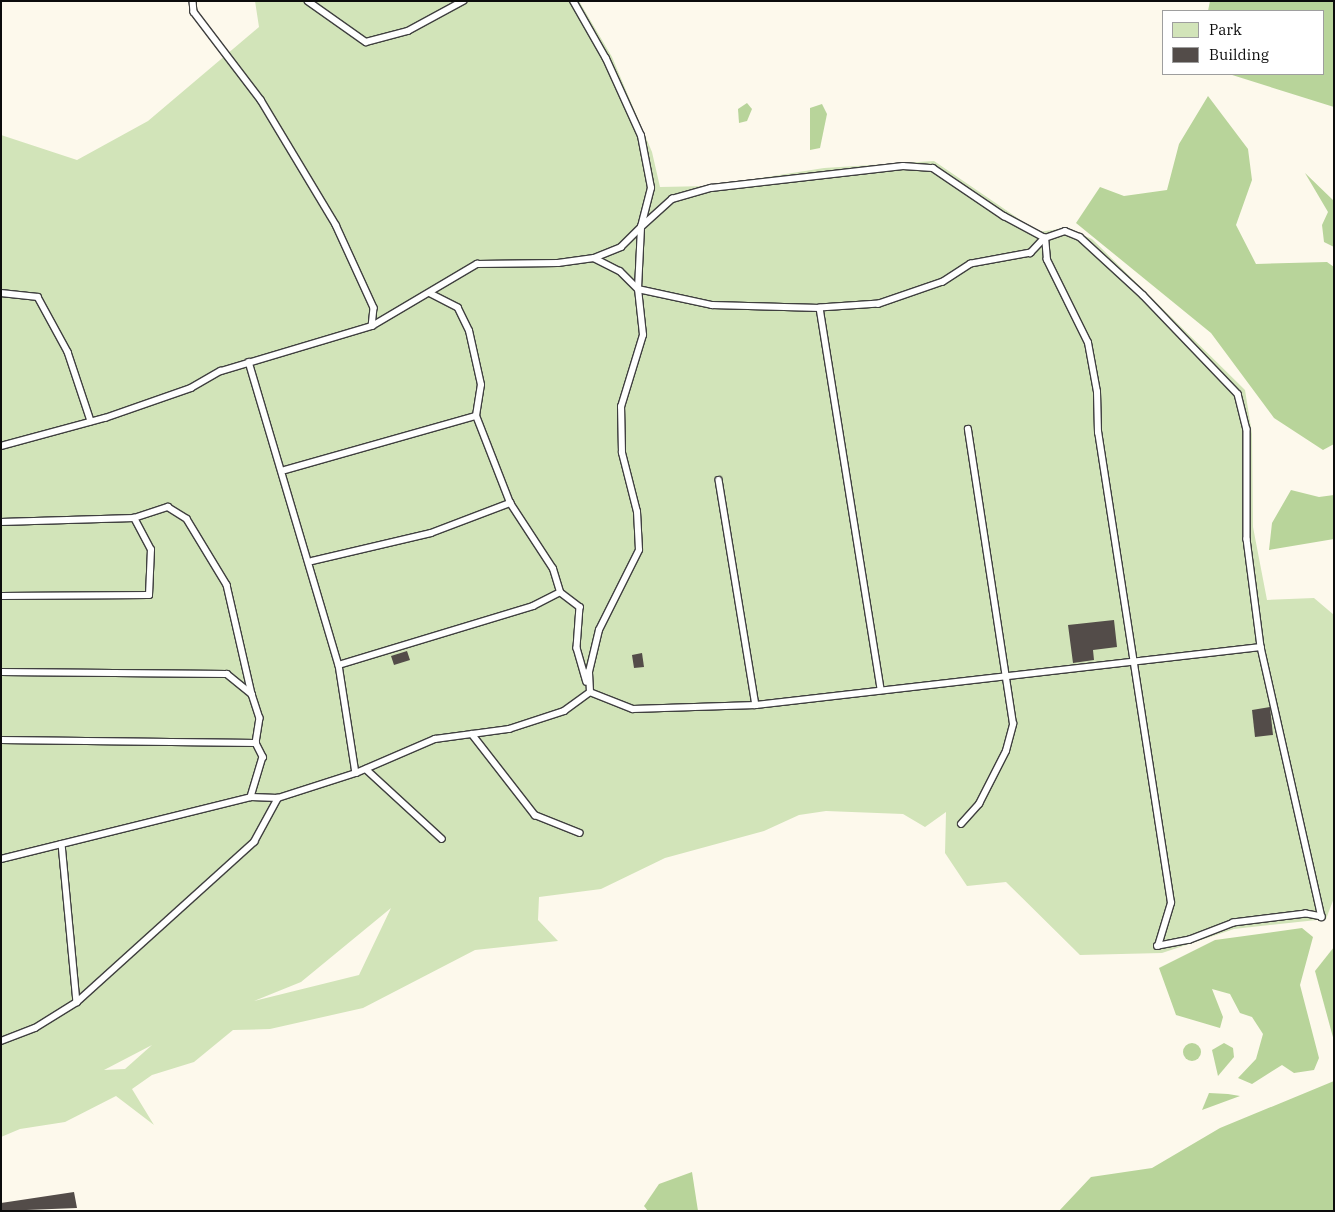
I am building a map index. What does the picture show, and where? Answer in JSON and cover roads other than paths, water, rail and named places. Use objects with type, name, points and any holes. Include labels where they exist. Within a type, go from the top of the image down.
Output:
[{"type":"lane","points":[[193,1],[194,12],[261,100],[336,225],[374,308],[372,326]]},
{"type":"lane","points":[[308,1],[366,42],[408,31],[463,1]]},
{"type":"lane","points":[[573,1],[606,59],[640,136],[651,188],[641,227],[638,289],[643,334],[621,407],[622,453],[637,512],[639,550],[599,630],[589,672],[590,692]]},
{"type":"lane","points":[[1,446],[91,421],[191,388],[221,371],[372,326],[431,294],[443,281],[477,264],[594,258],[621,247],[672,199],[711,188],[903,166],[933,168],[1004,216],[1045,238]]},
{"type":"lane","points":[[594,258],[620,271],[638,289],[712,306],[820,308],[879,304],[944,282],[971,264],[1031,253],[1045,238],[1065,232],[1080,238],[1206,356],[1238,394],[1247,429],[1247,539],[1261,646],[1322,918],[1306,914],[1234,923],[1190,940],[1158,946],[1171,903],[1088,343],[1047,260],[1045,238]]},
{"type":"lane","points":[[1,293],[38,297],[68,352],[91,421]]},
{"type":"lane","points":[[431,294],[458,308],[470,331],[481,384],[476,416],[510,503],[549,562],[560,592],[580,608],[577,648],[590,692]]},
{"type":"lane","points":[[820,308],[881,690]]},
{"type":"lane","points":[[249,362],[285,470],[312,561],[339,665],[356,773]]},
{"type":"lane","points":[[285,470],[476,416]]},
{"type":"lane","points":[[961,824],[979,804],[1006,751],[1012,724],[1007,674],[968,429]]},
{"type":"lane","points":[[718,480],[756,705]]},
{"type":"lane","points":[[312,561],[431,533],[510,503]]},
{"type":"lane","points":[[1,522],[134,518],[150,509],[168,507],[187,519],[227,585],[252,694],[260,718],[256,743],[263,757],[251,797]]},
{"type":"lane","points":[[1,596],[148,595],[151,550],[134,518]]},
{"type":"lane","points":[[339,665],[533,606],[560,592]]},
{"type":"lane","points":[[590,692],[633,709],[756,705],[1007,674],[1134,662],[1261,646]]},
{"type":"lane","points":[[1,672],[228,674],[252,694]]},
{"type":"lane","points":[[1,859],[251,797],[278,798],[356,773],[435,739],[509,730],[564,711],[590,692]]},
{"type":"lane","points":[[472,734],[535,815],[580,833]]},
{"type":"lane","points":[[1,740],[256,743]]},
{"type":"lane","points":[[366,768],[442,839]]},
{"type":"lane","points":[[1,1041],[35,1028],[77,1002],[254,842],[278,798]]},
{"type":"lane","points":[[62,844],[77,1002]]}]
